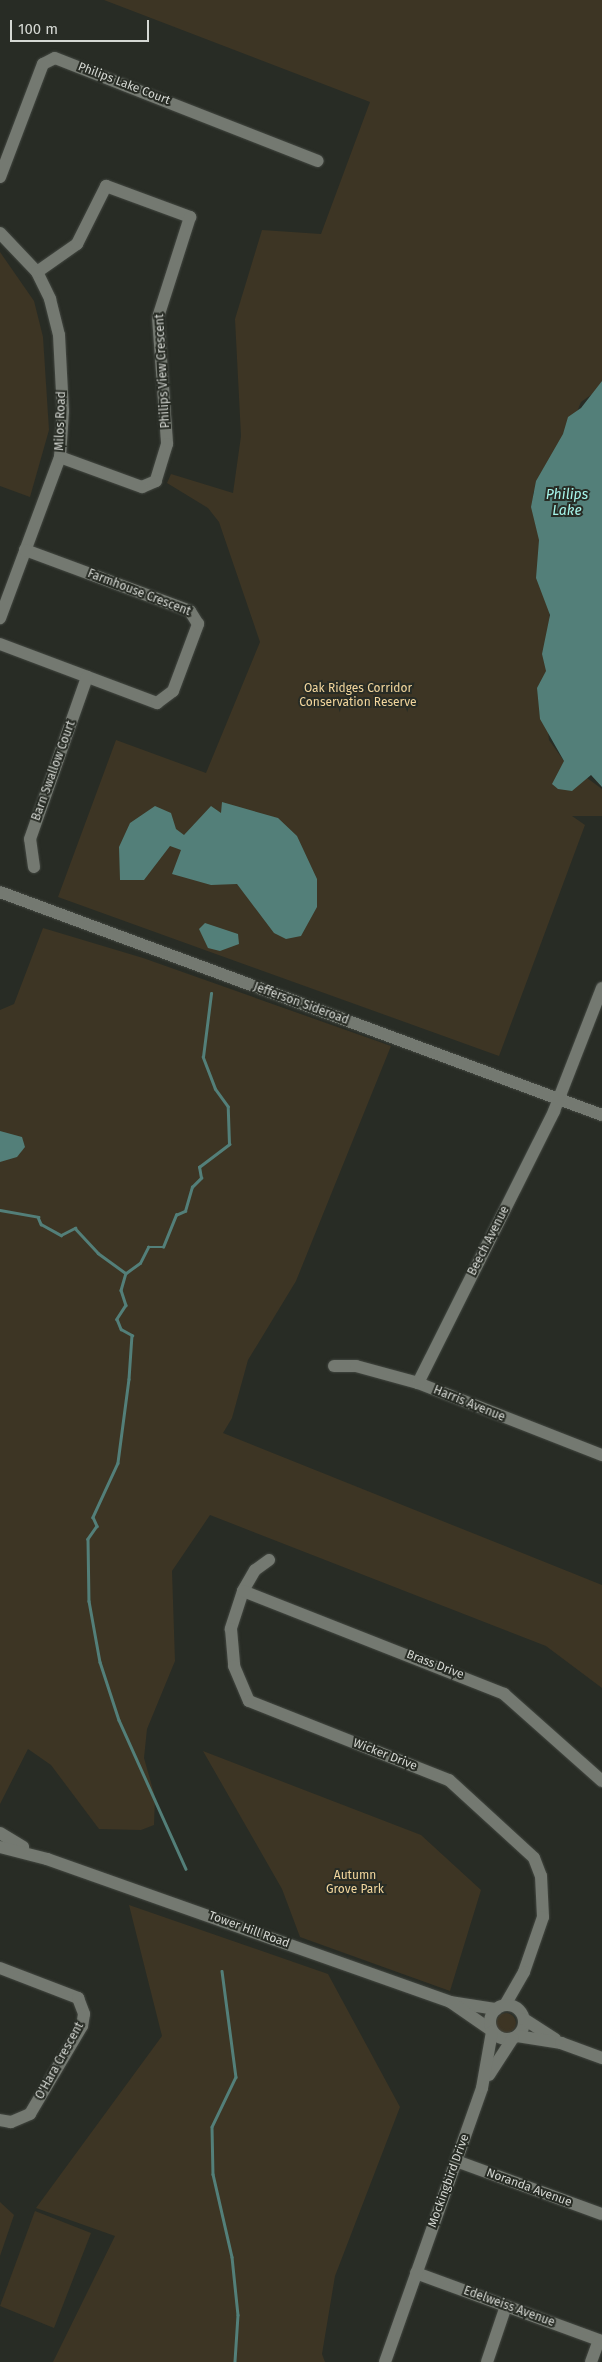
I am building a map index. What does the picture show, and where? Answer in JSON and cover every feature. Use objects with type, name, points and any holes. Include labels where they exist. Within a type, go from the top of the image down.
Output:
[{"type":"street","name":"Philips Lake Court","points":[[0,177],[43,64],[55,58],[318,161]]},
{"type":"street","name":"Philips View Crescent","points":[[37,272],[77,244],[106,186],[190,217],[158,317],[167,438],[159,475],[142,487],[60,457]]},
{"type":"street","name":"Milos Road","points":[[0,233],[37,272],[59,335],[63,411],[60,457],[0,618]]},
{"type":"street","name":"Farmhouse Crescent","points":[[0,644],[88,677],[164,702],[173,691],[198,624],[196,616],[25,550]]},
{"type":"street","name":"Barn Swallow Court","points":[[34,867],[30,839],[88,677]]},
{"type":"street","name":"Jefferson Sideroad","points":[[0,892],[602,1115]]},
{"type":"street","name":"Beech Avenue","points":[[418,1383],[559,1099],[602,988]]},
{"type":"street","name":"Harris Avenue","points":[[334,1366],[356,1366],[418,1383],[602,1455]]},
{"type":"street","name":"Wicker Drive","points":[[269,1560],[255,1570],[243,1591],[234,1614],[231,1650],[252,1704],[450,1780],[534,1858],[545,1900],[524,1972],[521,2014]]},
{"type":"street","name":"Brass Drive","points":[[243,1591],[504,1694],[602,1782]]},
{"type":"street","name":"Tower Hill Road","points":[[0,1833],[48,1859]]},
{"type":"street","name":"Tower Hill Road","points":[[0,1847],[48,1859],[450,2002],[500,2007]]},
{"type":"street","name":"O'Hara Crescent","points":[[0,1968],[69,1993],[78,1998],[84,2014],[82,2026],[30,2114],[11,2122],[0,2120]]},
{"type":"street","name":"Wicker Drive","points":[[500,2007],[524,1972]]},
{"type":"street","name":"Tower Hill Road","points":[[450,2002],[492,2031]]},
{"type":"street","points":[[561,2043],[521,2014],[500,2007],[490,2018],[492,2031],[502,2039],[515,2037],[561,2043],[602,2058]]},
{"type":"street","points":[[515,2037],[521,2014]]},
{"type":"street","name":"Mockingbird Drive","points":[[385,2362],[482,2088],[492,2031]]},
{"type":"street","name":"Mockingbird Drive","points":[[482,2088],[515,2037]]},
{"type":"street","name":"Noranda Avenue","points":[[456,2161],[602,2214]]},
{"type":"street","name":"Edelweiss Avenue","points":[[416,2273],[600,2340]]},
{"type":"street","points":[[486,2362],[506,2306]]},
{"type":"street","points":[[591,2362],[600,2340]]},
{"type":"green space","name":"Oak Ridges Corridor Conservation Reserve","points":[[104,0],[602,0],[602,387],[581,402],[559,456],[533,493],[541,521],[551,634],[544,691],[549,740],[564,761],[602,789],[602,816],[572,816],[585,825],[499,1056],[58,897],[116,740],[206,773],[260,642],[219,522],[208,508],[167,483],[171,474],[233,493],[241,436],[235,319],[262,230],[321,234],[370,102]]},
{"type":"green space","points":[[0,252],[34,301],[43,337],[49,430],[30,497],[0,486]]},
{"type":"green space","points":[[43,928],[143,958],[391,1046],[296,1281],[248,1360],[232,1418],[223,1433],[602,1585],[602,1688],[546,1646],[210,1515],[172,1571],[175,1661],[147,1729],[144,1758],[155,1797],[154,1825],[141,1830],[99,1829],[51,1765],[28,1749],[0,1804],[0,1010],[14,1004]]},
{"type":"green space","name":"Autumn Grove Park","points":[[203,1751],[421,1835],[481,1890],[450,1991],[300,1937],[282,1889]]},
{"type":"green space","points":[[129,1905],[328,1974],[400,2107],[335,2276],[322,2354],[325,2362],[53,2362],[115,2236],[36,2208],[162,2036]]},
{"type":"green space","points":[[506,2013],[513,2016],[516,2023],[513,2030],[506,2033],[499,2030],[496,2023],[499,2016]]},
{"type":"green space","points":[[0,2202],[14,2215],[0,2256]]},
{"type":"green space","points":[[35,2211],[91,2233],[54,2328],[0,2306]]},
{"type":"water","name":"Philips Lake","points":[[602,381],[602,787],[591,775],[572,791],[558,789],[552,784],[564,761],[540,719],[537,688],[546,671],[542,654],[550,615],[536,578],[539,540],[531,507],[536,481],[563,434],[568,417],[581,408]]},
{"type":"water","points":[[222,802],[278,818],[297,836],[317,879],[317,907],[301,936],[286,939],[274,933],[237,884],[211,885],[172,874],[181,850],[170,846],[144,880],[120,880],[119,847],[130,823],[155,806],[171,813],[176,829],[184,835],[211,806],[221,813]]},
{"type":"water","points":[[205,923],[238,934],[239,944],[220,951],[208,948],[199,929]]},
{"type":"water","points":[[0,1131],[22,1137],[25,1147],[17,1157],[0,1162]]},
{"type":"waterway","points":[[126,1273],[140,1263],[148,1247],[163,1247],[176,1215],[185,1211],[192,1187],[201,1178],[199,1167],[229,1144],[228,1107],[215,1089],[203,1057],[211,994]]},
{"type":"waterway","points":[[0,1210],[38,1217],[41,1224],[61,1235],[75,1228],[98,1253],[126,1273]]},
{"type":"waterway","points":[[126,1273],[121,1290],[126,1305],[117,1319],[121,1329],[132,1335],[129,1379],[118,1463],[93,1517],[97,1526],[88,1539],[89,1601],[100,1662],[119,1720],[186,1869]]},
{"type":"waterway","points":[[222,1971],[236,2077],[212,2127],[213,2174],[232,2257],[238,2315],[235,2362]]}]
